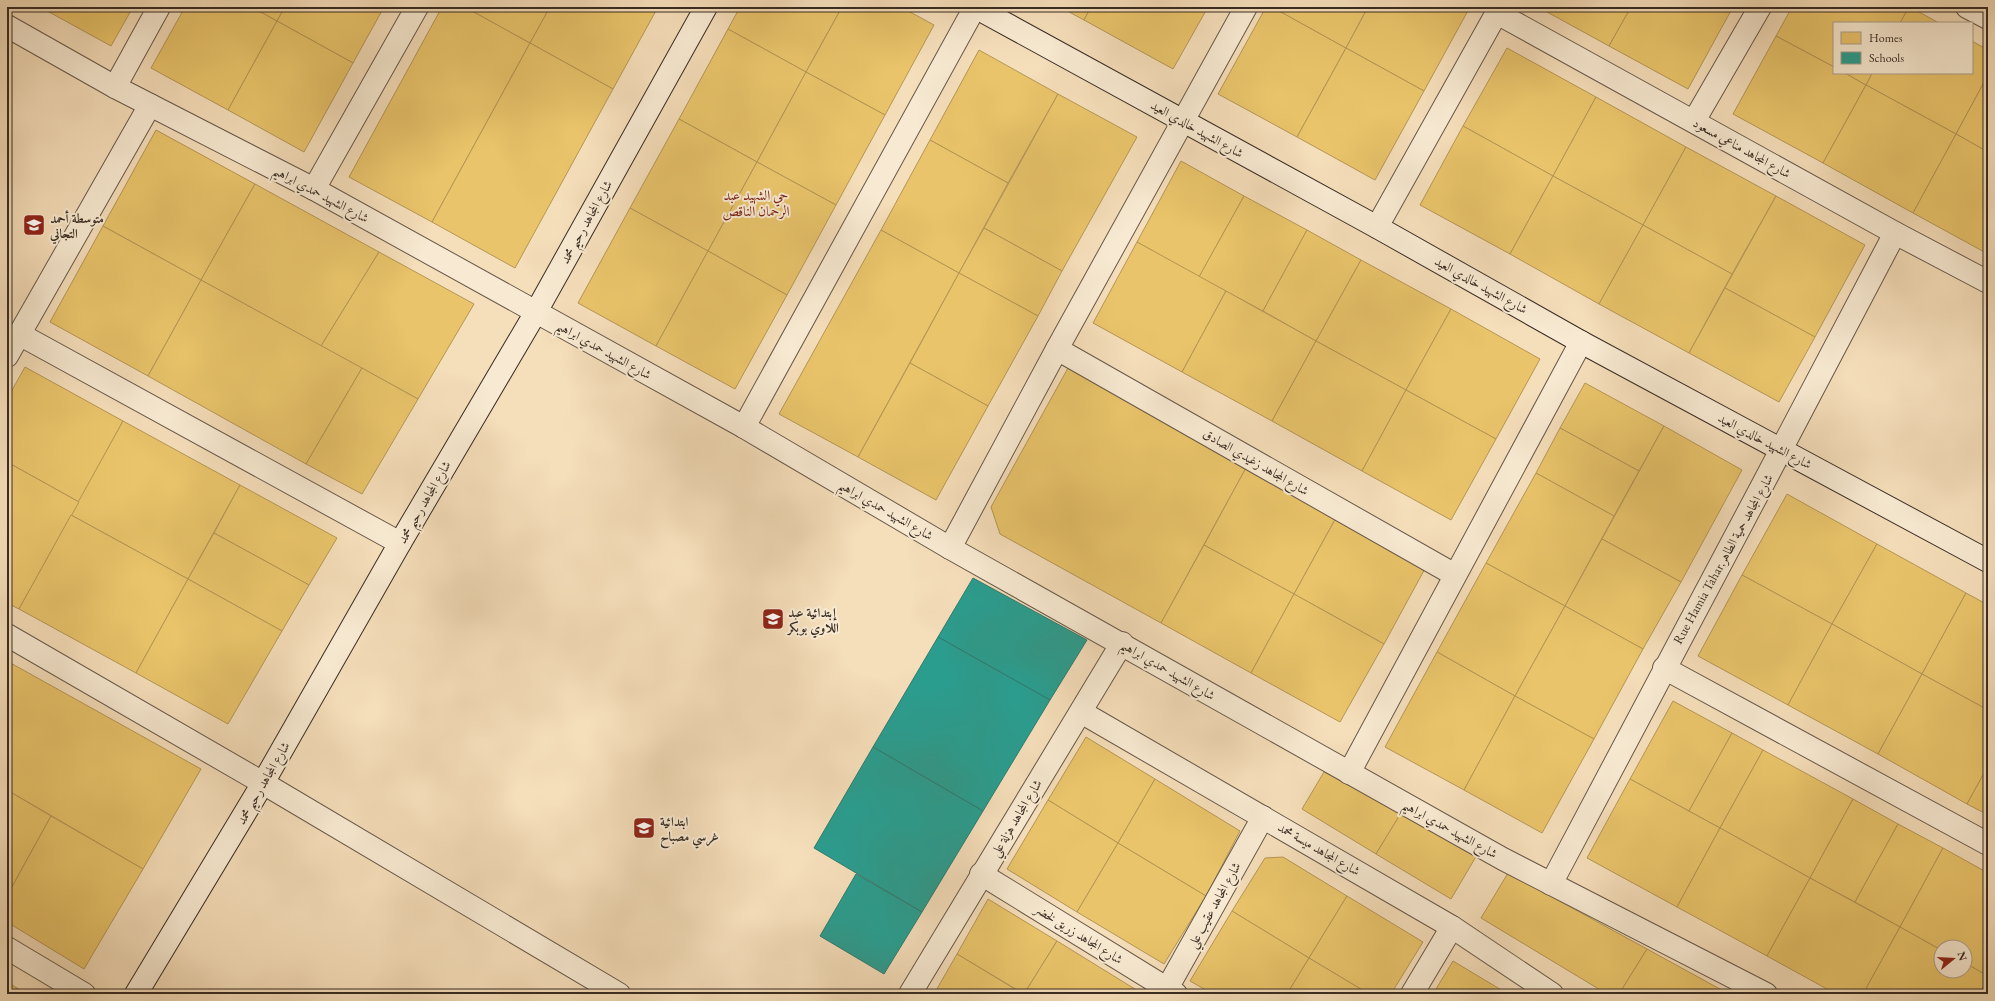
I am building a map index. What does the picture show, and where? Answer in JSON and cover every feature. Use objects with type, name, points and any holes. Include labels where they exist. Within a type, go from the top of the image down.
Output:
[{"type":"street","points":[[115,87],[158,7]]},
{"type":"street","points":[[314,188],[417,7]]},
{"type":"street","name":"شارع المجاهد رحيم محمد","points":[[136,994],[263,783],[400,543],[536,312],[706,7]]},
{"type":"street","points":[[744,427],[975,7]]},
{"type":"street","name":"شارع الشهيد خالدي العيد","points":[[975,7],[1377,226],[1581,342],[1782,450],[1986,556]]},
{"type":"street","points":[[950,548],[1057,349],[1246,7]]},
{"type":"street","points":[[1694,121],[1760,7]]},
{"type":"street","points":[[1967,7],[1988,18]]},
{"type":"street","points":[[1377,226],[1498,10]]},
{"type":"street","name":"شارع المجاهد مناعي مسعود","points":[[1498,10],[1895,233],[1988,282]]},
{"type":"street","name":"شارع الشهيد حمدي ابراهيم","points":[[7,26],[115,87],[314,188],[744,427],[950,548],[1122,643],[1349,773],[1552,884],[1766,994]]},
{"type":"street","points":[[7,356],[150,105]]},
{"type":"street","name":"Rue Hamia Tahar,شارع المجاهد حمية الطاهر","points":[[1552,884],[1664,668],[1782,450],[1895,233]]},
{"type":"street","points":[[19,334],[400,543]]},
{"type":"street","points":[[1349,773],[1581,342]]},
{"type":"street","name":"شارع المجاهد زغيدي الصادق","points":[[1057,349],[1455,575]]},
{"type":"street","points":[[7,635],[263,783],[618,994]]},
{"type":"street","name":"شارع المجاهد هزلة علي","points":[[910,994],[1122,643]]},
{"type":"street","points":[[1664,668],[1988,844]]},
{"type":"street","name":"شارع المجاهد ميسة محمد","points":[[1080,712],[1452,927],[1552,994]]},
{"type":"street","name":"شارع المجاهد عقيب علي","points":[[1169,992],[1263,817]]},
{"type":"street","name":"شارع المجاهد زريق لخضر","points":[[982,874],[1169,992]]},
{"type":"street","points":[[1412,994],[1452,927]]},
{"type":"street","points":[[7,948],[84,994]]},
{"type":"building: Homes","points":[[40,7],[133,7],[111,46]]},
{"type":"building: Homes","points":[[185,7],[252,7],[277,21],[228,110],[151,68]]},
{"type":"building: Homes","points":[[252,7],[285,7],[277,21]]},
{"type":"building: Homes","points":[[285,7],[384,7],[353,63],[277,21]]},
{"type":"building: Homes","points":[[442,7],[465,7],[530,43],[432,222],[349,177]]},
{"type":"building: Homes","points":[[465,7],[550,7],[530,43]]},
{"type":"building: Homes","points":[[550,7],[658,7],[613,89],[530,43]]},
{"type":"building: Homes","points":[[740,7],[842,7],[806,72],[728,29]]},
{"type":"building: Homes","points":[[842,7],[901,7],[934,25],[885,115],[806,72]]},
{"type":"building: Homes","points":[[1060,7],[1091,7],[1084,20]]},
{"type":"building: Homes","points":[[1091,7],[1208,7],[1173,69],[1084,20]]},
{"type":"building: Homes","points":[[1266,7],[1272,7],[1346,48],[1297,137],[1218,94]]},
{"type":"building: Homes","points":[[1272,7],[1368,7],[1346,48]]},
{"type":"building: Homes","points":[[1368,7],[1470,7],[1424,91],[1346,48]]},
{"type":"building: Homes","points":[[1538,7],[1631,7],[1609,46]]},
{"type":"building: Homes","points":[[1631,7],[1733,7],[1688,89],[1609,46]]},
{"type":"building: Homes","points":[[1792,7],[1909,7],[1901,22],[1833,22],[1833,66],[1776,36]]},
{"type":"building: Homes","points":[[1910,7],[1937,22],[1901,22]]},
{"type":"building: Homes","points":[[277,21],[353,63],[304,152],[228,110]]},
{"type":"building: Homes","points":[[728,29],[806,72],[757,162],[679,119]]},
{"type":"building: Homes","points":[[1776,36],[1833,66],[1833,74],[1847,74],[1866,85],[1823,163],[1733,114]]},
{"type":"building: Homes","points":[[1973,42],[1988,50],[1988,75],[1956,134],[1866,85],[1872,74],[1973,74]]},
{"type":"building: Homes","points":[[530,43],[613,89],[515,268],[432,222]]},
{"type":"building: Homes","points":[[1346,48],[1424,91],[1375,180],[1297,137]]},
{"type":"building: Homes","points":[[1507,48],[1596,97],[1553,176],[1463,126]]},
{"type":"building: Homes","points":[[979,50],[1058,94],[1008,183],[930,140]]},
{"type":"building: Homes","points":[[806,72],[885,115],[836,205],[757,162]]},
{"type":"building: Homes","points":[[1847,74],[1872,74],[1866,85]]},
{"type":"building: Homes","points":[[1988,75],[1988,152],[1956,134]]},
{"type":"building: Homes","points":[[1866,85],[1956,134],[1913,213],[1823,163]]},
{"type":"building: Homes","points":[[1058,94],[1137,137],[1062,271],[984,228]]},
{"type":"building: Homes","points":[[1596,97],[1686,147],[1643,225],[1553,176]]},
{"type":"building: Homes","points":[[679,119],[757,162],[708,251],[630,208]]},
{"type":"building: Homes","points":[[1463,126],[1553,176],[1510,254],[1420,205]]},
{"type":"building: Homes","points":[[156,130],[255,184],[201,280],[103,226]]},
{"type":"building: Homes","points":[[1956,134],[1988,152],[1988,254],[1913,213]]},
{"type":"building: Homes","points":[[930,140],[1008,183],[959,273],[881,230]]},
{"type":"building: Homes","points":[[1686,147],[1776,196],[1732,274],[1643,225]]},
{"type":"building: Homes","points":[[1181,161],[1244,196],[1199,277],[1137,242]]},
{"type":"building: Homes","points":[[757,162],[836,205],[787,295],[708,251]]},
{"type":"building: Homes","points":[[1553,176],[1643,225],[1599,304],[1510,254]]},
{"type":"building: Homes","points":[[255,184],[379,252],[321,346],[201,280]]},
{"type":"building: Homes","points":[[1244,196],[1307,230],[1263,311],[1199,277]]},
{"type":"building: Homes","points":[[1776,196],[1865,245],[1815,337],[1725,288]]},
{"type":"building: Homes","points":[[630,208],[708,251],[656,346],[578,303]]},
{"type":"building: Homes","points":[[1643,225],[1732,274],[1689,353],[1599,304]]},
{"type":"building: Homes","points":[[103,226],[201,280],[148,376],[50,322]]},
{"type":"building: Homes","points":[[984,228],[1062,271],[1038,316],[959,273]]},
{"type":"building: Homes","points":[[881,230],[959,273],[858,457],[779,414]]},
{"type":"building: Homes","points":[[1307,230],[1361,260],[1316,341],[1263,311]]},
{"type":"building: Homes","points":[[1137,242],[1226,291],[1182,372],[1093,323]]},
{"type":"building: Homes","points":[[708,251],[787,295],[735,389],[656,346]]},
{"type":"building: Homes","points":[[379,252],[474,304],[418,399],[321,346]]},
{"type":"building: Homes","points":[[1361,260],[1451,309],[1406,390],[1316,341]]},
{"type":"building: Homes","points":[[959,273],[1038,316],[988,406],[910,363]]},
{"type":"building: Homes","points":[[201,280],[362,368],[306,464],[148,376]]},
{"type":"building: Homes","points":[[1725,288],[1815,337],[1779,402],[1689,353]]},
{"type":"building: Homes","points":[[1226,291],[1316,341],[1272,421],[1182,372]]},
{"type":"building: Homes","points":[[1451,309],[1540,359],[1496,439],[1406,390]]},
{"type":"building: Homes","points":[[1316,341],[1406,390],[1362,471],[1272,421]]},
{"type":"building: Homes","points":[[910,363],[988,406],[936,500],[858,457]]},
{"type":"building: Homes","points":[[25,367],[123,421],[79,502],[7,462],[7,399]]},
{"type":"building: Homes","points":[[362,368],[418,399],[362,494],[306,464]]},
{"type":"building: Homes","points":[[1068,368],[1247,466],[1161,623],[1000,534],[991,507]]},
{"type":"building: Homes","points":[[1585,383],[1664,426],[1639,471],[1560,428]]},
{"type":"building: Homes","points":[[1406,390],[1496,439],[1451,520],[1362,471]]},
{"type":"building: Homes","points":[[123,421],[240,485],[188,579],[71,515]]},
{"type":"building: Homes","points":[[1664,426],[1742,470],[1681,582],[1602,539]]},
{"type":"building: Homes","points":[[1560,428],[1639,471],[1614,516],[1536,473]]},
{"type":"building: Homes","points":[[7,462],[79,502],[19,609],[7,603]]},
{"type":"building: Homes","points":[[1247,466],[1337,516],[1294,594],[1204,545]]},
{"type":"building: Homes","points":[[1536,473],[1614,516],[1565,606],[1486,563]]},
{"type":"building: Homes","points":[[240,485],[337,538],[309,585],[214,533]]},
{"type":"building: Homes","points":[[1787,494],[1877,544],[1832,624],[1742,575]]},
{"type":"building: Homes","points":[[71,515],[188,579],[136,673],[19,609]]},
{"type":"building: Homes","points":[[1337,516],[1427,565],[1384,644],[1294,594]]},
{"type":"building: Homes","points":[[214,533],[309,585],[282,631],[188,579]]},
{"type":"building: Homes","points":[[1602,539],[1681,582],[1643,649],[1565,606]]},
{"type":"building: Homes","points":[[1877,544],[1966,593],[1922,674],[1832,624]]},
{"type":"building: Homes","points":[[1204,545],[1294,594],[1251,673],[1161,623]]},
{"type":"building: Homes","points":[[1486,563],[1565,606],[1515,696],[1437,652]]},
{"type":"building: Homes","points":[[1742,575],[1832,624],[1788,705],[1698,656]]},
{"type":"building: Homes","points":[[188,579],[282,631],[228,724],[136,673]]},
{"type":"building: Homes","points":[[1966,593],[1988,605],[1988,710],[1922,674]]},
{"type":"building: Homes","points":[[1294,594],[1384,644],[1340,722],[1251,673]]},
{"type":"building: Homes","points":[[1565,606],[1643,649],[1594,739],[1515,696]]},
{"type":"building: Homes","points":[[1832,624],[1922,674],[1878,754],[1788,705]]},
{"type":"building: Homes","points":[[1437,652],[1515,696],[1464,790],[1385,747]]},
{"type":"building: Homes","points":[[7,661],[201,769],[143,869],[7,790]]},
{"type":"building: Homes","points":[[1922,674],[1988,710],[1988,766],[1967,804],[1878,754]]},
{"type":"building: Homes","points":[[1515,696],[1594,739],[1542,833],[1464,790]]},
{"type":"building: Homes","points":[[1673,701],[1732,733],[1689,811],[1630,779]]},
{"type":"building: Homes","points":[[1732,733],[1763,750],[1720,828],[1689,811]]},
{"type":"building: Homes","points":[[1086,737],[1155,779],[1118,843],[1048,800]]},
{"type":"building: Homes","points":[[1763,750],[1853,799],[1810,878],[1720,828]]},
{"type":"building: Homes","points":[[1988,766],[1988,815],[1967,804]]},
{"type":"building: Homes","points":[[1324,772],[1401,813],[1376,854],[1302,809]]},
{"type":"building: Homes","points":[[1155,779],[1240,831],[1206,896],[1118,843]]},
{"type":"building: Homes","points":[[1630,779],[1720,828],[1677,907],[1587,858]]},
{"type":"building: Homes","points":[[7,790],[51,816],[7,896]]},
{"type":"building: Homes","points":[[1853,799],[1898,824],[1855,902],[1810,878]]},
{"type":"building: Homes","points":[[1048,800],[1118,843],[1077,912],[1007,869]]},
{"type":"building: Homes","points":[[1401,813],[1477,855],[1451,899],[1376,854]]},
{"type":"building: Homes","points":[[51,816],[143,869],[84,969],[7,922],[7,896]]},
{"type":"building: Homes","points":[[1898,824],[1943,848],[1900,927],[1855,902]]},
{"type":"building: Homes","points":[[1720,828],[1810,878],[1767,956],[1677,907]]},
{"type":"building: Homes","points":[[1118,843],[1206,896],[1164,964],[1077,912]]},
{"type":"building: Homes","points":[[1943,848],[1988,873],[1988,976],[1973,968],[1973,939],[1933,939],[1933,946],[1900,927]]},
{"type":"building: Homes","points":[[1283,857],[1347,896],[1309,958],[1232,911],[1265,858]]},
{"type":"building: Homes","points":[[1508,873],[1647,949],[1619,994],[1607,994],[1481,918]]},
{"type":"building: Homes","points":[[1810,878],[1900,927],[1863,994],[1836,994],[1767,956]]},
{"type":"building: Homes","points":[[1347,896],[1423,942],[1391,994],[1369,994],[1309,958]]},
{"type":"building: Homes","points":[[988,899],[1057,941],[1024,994],[957,954]]},
{"type":"building: Homes","points":[[1232,911],[1309,958],[1287,994],[1213,994],[1190,981]]},
{"type":"building: Homes","points":[[1900,927],[1933,946],[1933,979],[1973,979],[1973,968],[1988,976],[1980,994],[1863,994]]},
{"type":"building: Homes","points":[[1057,941],[1143,994],[1024,994]]},
{"type":"building: Homes","points":[[1647,949],[1729,994],[1619,994]]},
{"type":"building: Homes","points":[[957,954],[1023,994],[934,994]]},
{"type":"building: Homes","points":[[1309,958],[1369,994],[1287,994]]},
{"type":"building: Homes","points":[[1453,961],[1508,994],[1433,994]]},
{"type":"building: Homes","points":[[7,982],[27,994],[7,994]]},
{"type":"building: Schools","points":[[973,578],[1087,640],[1050,700],[938,637]]},
{"type":"building: Schools","points":[[938,637],[1050,700],[983,811],[873,747]]},
{"type":"building: Schools","points":[[873,747],[983,811],[922,912],[814,848]]},
{"type":"building: Schools","points":[[856,874],[922,912],[884,974],[820,936]]},
{"type":"place","name":"متوسطة أحمد التجاني","points":[[34,225]]},
{"type":"place","name":"إبتدائية عبد اللاوي بوبكر","points":[[773,619]]},
{"type":"place","name":"ابتدائية غرسي مصباح","points":[[644,828]]},
{"type":"district","name":"حي الشهيد عبد الرحمان الناقص","points":[[756,204]]}]
